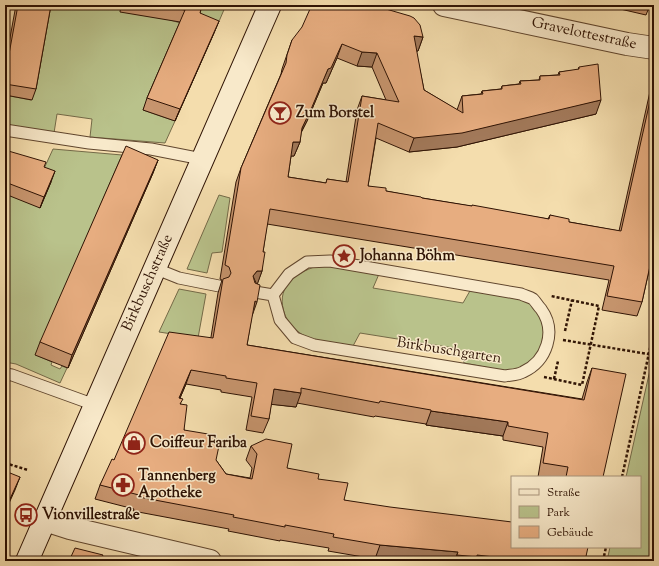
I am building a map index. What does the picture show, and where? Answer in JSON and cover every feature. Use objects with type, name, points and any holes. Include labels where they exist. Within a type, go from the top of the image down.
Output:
[{"type":"street","name":"Birkbuschstraße","points":[[26,561],[270,5]]},
{"type":"street","name":"Gravelottestraße","points":[[444,5],[627,44],[654,48]]},
{"type":"street","points":[[45,520],[70,528],[210,561]]},
{"type":"lane","points":[[5,130],[90,143],[151,149],[202,159]]},
{"type":"lane","name":"Birkbuschgarten","points":[[330,261],[521,294],[533,300],[545,315],[549,338],[545,352],[535,365],[522,373],[505,376],[314,345],[295,338],[280,320],[273,295],[289,274],[307,262],[330,261]]},
{"type":"lane","points":[[154,268],[179,278],[219,286]]},
{"type":"lane","points":[[256,292],[273,295]]},
{"type":"lane","points":[[5,374],[94,405]]},
{"type":"path","points":[[554,380],[582,385],[599,306],[572,300]]},
{"type":"path","points":[[622,476],[654,330]]},
{"type":"path","points":[[567,341],[654,355]]},
{"type":"path","points":[[5,463],[28,470]]},
{"type":"path","points":[[603,561],[606,548]]},
{"type":"green space","points":[[49,5],[121,5],[180,23],[143,110],[175,121],[165,143],[90,137],[92,119],[57,114],[54,133],[5,125],[5,95],[31,100]]},
{"type":"green space","points":[[199,5],[226,5],[214,33],[194,24]]},
{"type":"green space","points":[[53,149],[122,155],[36,355],[52,362],[51,365],[60,369],[62,366],[67,368],[60,383],[16,364],[5,362],[5,194],[42,173]]},
{"type":"green space","points":[[219,195],[230,198],[222,252],[212,253],[207,273],[187,269]]},
{"type":"green space","points":[[317,266],[379,274],[373,288],[463,303],[471,289],[516,297],[530,303],[541,317],[545,338],[538,355],[523,368],[505,371],[464,363],[460,349],[360,333],[353,346],[314,340],[303,335],[290,324],[285,315],[282,297],[288,283],[300,273]]},
{"type":"green space","points":[[179,289],[206,294],[198,338],[159,332]]},
{"type":"green space","points":[[654,352],[654,561],[607,561],[610,548],[641,548],[641,476],[626,476]]},
{"type":"building","points":[[18,5],[51,5],[36,89],[5,84],[5,76]]},
{"type":"building","points":[[155,5],[202,5],[200,13],[219,21],[180,109],[147,98],[185,10]]},
{"type":"building","points":[[313,5],[366,5],[386,9],[414,18],[420,25],[423,37],[414,36],[424,90],[463,113],[462,96],[483,94],[482,91],[502,89],[502,86],[521,84],[520,81],[540,80],[540,76],[560,75],[559,72],[598,64],[601,100],[462,133],[414,138],[378,123],[368,186],[386,188],[386,191],[422,198],[472,205],[549,219],[550,215],[569,219],[569,222],[621,231],[654,83],[654,248],[642,302],[607,296],[614,266],[270,209],[263,252],[265,252],[262,271],[257,271],[253,276],[255,283],[260,285],[257,302],[255,301],[247,345],[584,400],[592,368],[626,374],[603,476],[566,476],[568,467],[543,463],[548,433],[508,426],[508,422],[431,411],[380,401],[379,403],[301,388],[301,393],[274,389],[269,419],[251,416],[257,383],[191,370],[179,398],[183,399],[180,404],[187,405],[184,430],[208,434],[220,441],[216,460],[226,474],[252,479],[257,454],[251,446],[266,439],[292,444],[287,468],[319,474],[318,479],[348,483],[344,500],[511,522],[511,548],[588,548],[585,561],[528,561],[477,555],[477,557],[457,555],[458,552],[380,545],[333,537],[334,534],[285,525],[285,527],[233,517],[234,515],[139,497],[139,495],[100,485],[112,459],[114,460],[169,332],[213,338],[223,279],[229,277],[231,273],[229,267],[225,265],[241,168],[286,63],[292,40],[302,27]],"holes":[[[342,44],[362,52],[377,53],[399,102],[362,96],[348,182],[327,179],[326,183],[288,177],[293,142],[300,142],[302,128],[328,69],[331,68]]]},
{"type":"building","points":[[126,146],[158,160],[72,355],[40,342]]},
{"type":"building","points":[[5,150],[46,162],[44,167],[55,171],[44,197],[5,182]]},
{"type":"building","points":[[5,471],[20,477],[5,510]]},
{"type":"building","points":[[75,548],[103,555],[102,557],[118,561],[69,561]]},
{"type":"place","name":"Zum Borstel","points":[[280,113]]},
{"type":"place","name":"Johanna Böhm","points":[[344,256]]},
{"type":"place","name":"Coiffeur Fariba","points":[[134,443]]},
{"type":"place","name":"Tannenberg Apotheke","points":[[123,485]]},
{"type":"place","name":"Vionvillestraße","points":[[26,515]]}]
